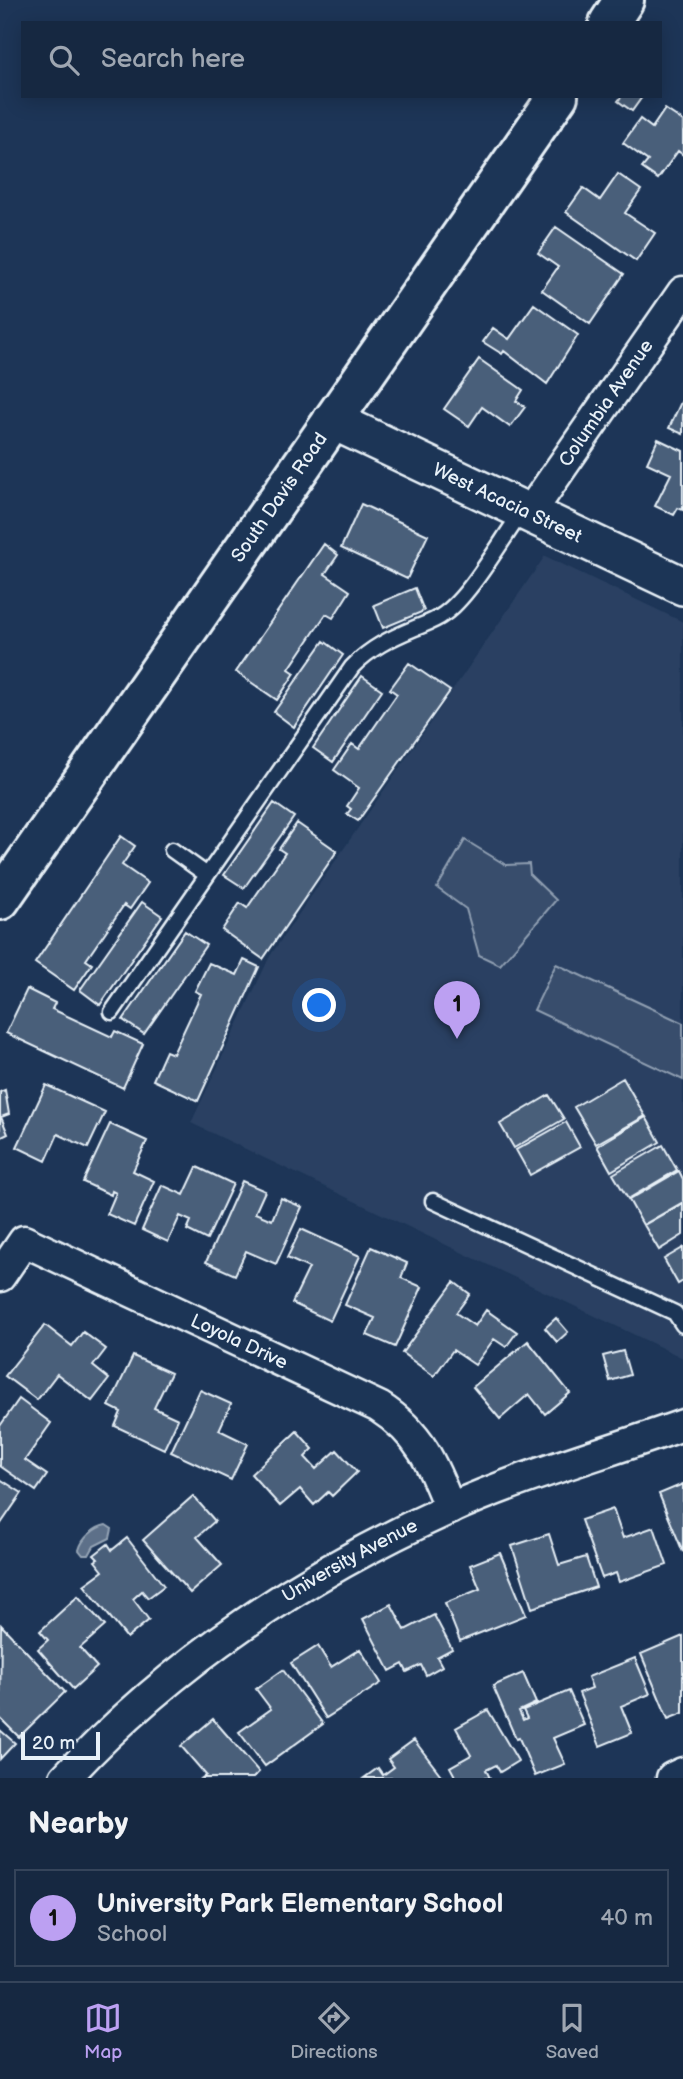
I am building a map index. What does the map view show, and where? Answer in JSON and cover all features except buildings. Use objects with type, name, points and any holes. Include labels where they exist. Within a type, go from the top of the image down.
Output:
[{"type":"main road","points":[[610,21],[624,0]]},
{"type":"main road","name":"South Davis Road","points":[[0,900],[557,98]]},
{"type":"street","name":"Columbia Avenue","points":[[526,512],[683,292]]},
{"type":"street","name":"West Acacia Street","points":[[332,420],[683,586]]},
{"type":"street","name":"Loyola Drive","points":[[0,1276],[24,1241],[379,1407],[399,1420],[413,1435],[433,1468],[450,1509]]},
{"type":"street","name":"University Avenue","points":[[65,1778],[166,1684],[265,1610],[365,1550],[450,1509],[531,1476],[683,1425]]},
{"type":"street","points":[[672,1778],[683,1773]]},
{"type":"lane","points":[[113,1012],[352,667],[363,655],[389,639],[437,619],[447,612],[526,512]]},
{"type":"lane","points":[[172,850],[207,875]]},
{"type":"lane","points":[[433,1201],[675,1313],[683,1325]]},
{"type":"shaded area","points":[[545,556],[683,622],[683,1358],[191,1123],[270,956]]},
{"type":"shaded area","points":[[465,840],[506,865],[529,864],[530,875],[556,900],[500,965],[479,955],[466,909],[437,888]]},
{"type":"shaded area","points":[[556,964],[683,1023],[683,1080],[534,1010]]},
{"type":"shaded area","points":[[106,1525],[112,1529],[110,1538],[94,1546],[89,1555],[83,1555],[79,1550],[86,1537]]},
{"type":"place","name":"University Park Elementary School","points":[[457,1039]]}]
